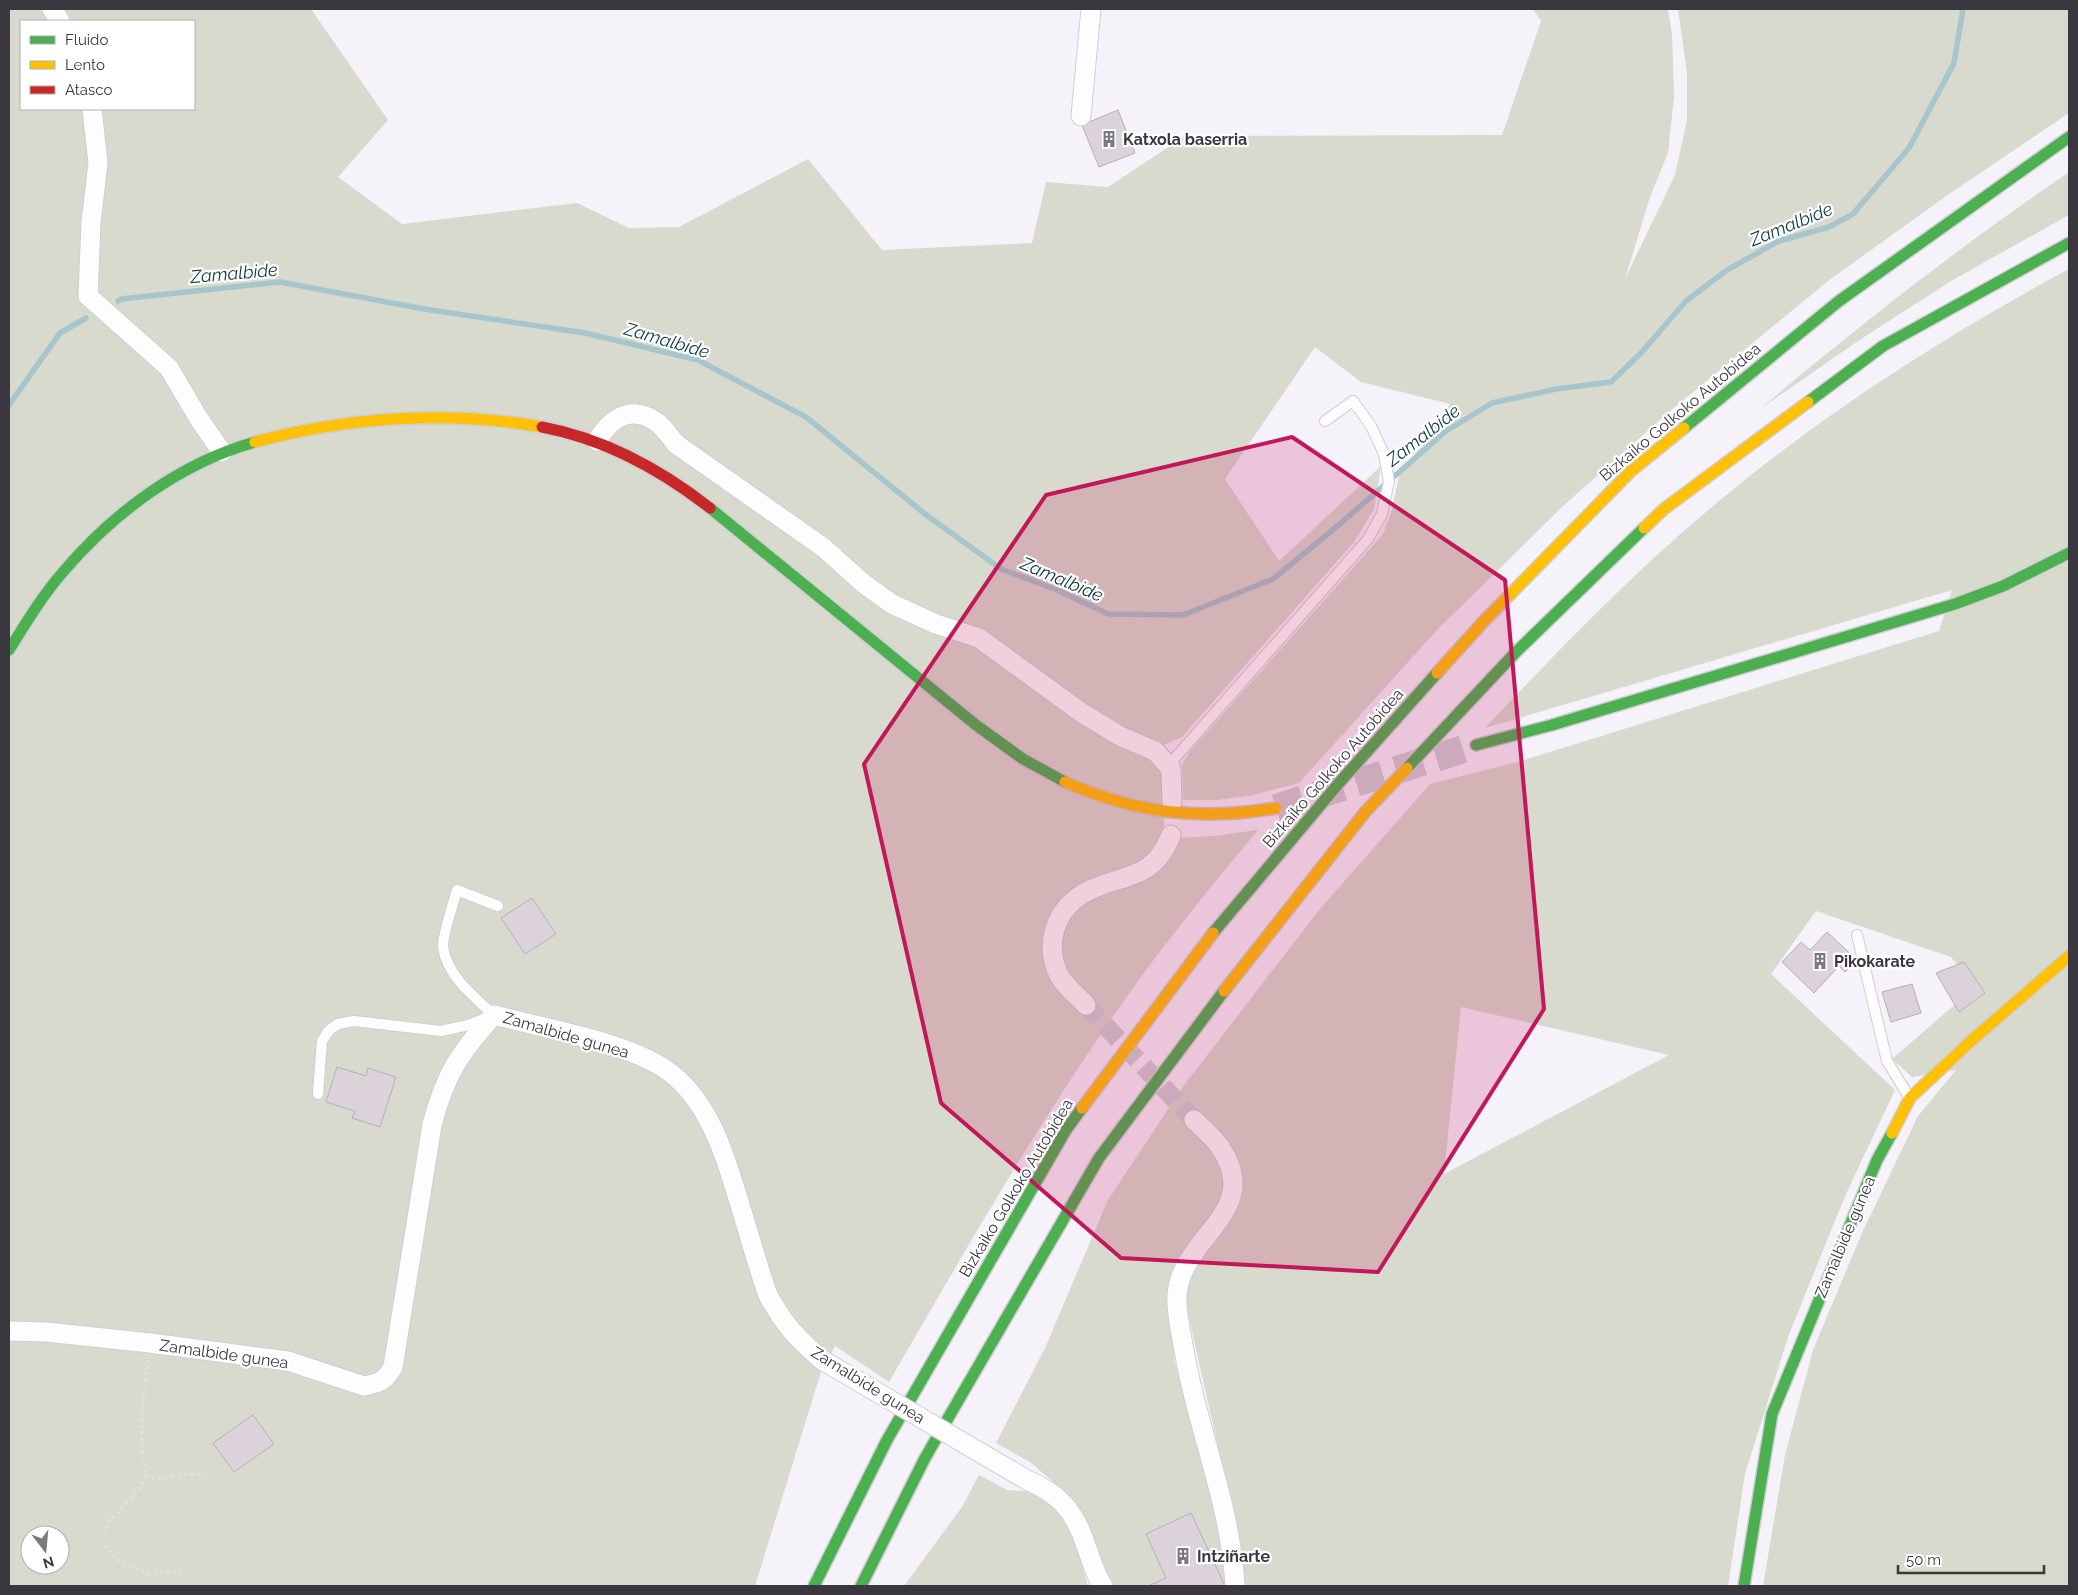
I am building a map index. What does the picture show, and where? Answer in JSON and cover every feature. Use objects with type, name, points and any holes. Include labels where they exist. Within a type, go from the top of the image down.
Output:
[{"type":"main road","name":"Bizkaiko Golkoko Autobidea","points":[[814,1586],[887,1440],[1066,1130],[1208,938],[1339,783],[1484,621],[1631,471],[1839,301],[2069,138]]},
{"type":"main road","points":[[860,1586],[925,1458],[1098,1158],[1246,961],[1366,811],[1517,650],[1664,509],[1883,346],[2069,243]]},
{"type":"main road","points":[[9,650],[26,620],[52,584],[112,520],[179,474],[222,452],[260,439],[319,427],[399,420],[501,422],[564,431],[597,441],[656,469],[719,514],[966,717],[1012,752],[1041,770],[1107,798],[1140,807],[1180,814],[1225,815],[1276,808]]},
{"type":"main road","points":[[1476,745],[1561,722],[1955,604],[2002,586],[2069,553]]},
{"type":"main road","name":"Zamalbide gunea","points":[[1744,1586],[1772,1414],[1877,1160],[1910,1098],[1972,1040],[2069,956]]},
{"type":"street","points":[[52,9],[59,20]]},
{"type":"street","points":[[1081,116],[1091,9]]},
{"type":"street","points":[[92,110],[98,163],[90,223],[88,296],[169,368],[199,419],[222,452]]},
{"type":"street","points":[[597,441],[606,426],[619,417],[638,414],[658,423],[676,444],[824,548],[864,584],[892,604],[936,624],[979,638],[1082,713],[1120,736],[1155,751],[1171,769],[1172,802]]},
{"type":"street","points":[[1086,1005],[1061,979],[1054,964],[1051,944],[1054,927],[1073,901],[1086,892],[1127,878],[1148,867],[1165,850],[1170,835]]},
{"type":"street","name":"Zamalbide gunea","points":[[9,1331],[46,1332],[150,1343],[288,1361],[364,1386],[376,1384],[386,1379],[392,1367],[420,1209],[432,1125],[440,1094],[452,1068],[470,1042],[494,1015],[607,1044],[659,1065],[678,1080],[697,1101],[713,1127],[727,1164],[768,1295],[777,1312],[794,1336],[822,1360],[1027,1480],[1046,1488],[1075,1517],[1091,1563],[1103,1586]]},
{"type":"street","points":[[1194,1120],[1220,1147],[1228,1161],[1232,1177],[1233,1193],[1228,1208],[1190,1257],[1180,1278],[1177,1296],[1192,1391],[1222,1498],[1230,1538],[1235,1586]]},
{"type":"lane","points":[[1171,769],[1175,758],[1368,538],[1382,514],[1389,481],[1384,454],[1371,426],[1353,401],[1325,421]]},
{"type":"lane","points":[[318,1094],[322,1041],[329,1030],[338,1024],[354,1021],[441,1031],[468,1025],[494,1015],[465,989],[451,968],[442,946],[457,890],[498,906]]},
{"type":"lane","points":[[1857,935],[1887,1061],[1910,1098]]},
{"type":"path","points":[[150,1343],[141,1427],[142,1457],[148,1474],[155,1479],[185,1475],[210,1475]]},
{"type":"path","points":[[148,1474],[140,1488],[108,1522],[103,1536],[106,1547],[118,1560],[149,1574],[182,1571]]},
{"type":"highlighted area","points":[[1292,437],[1505,580],[1544,1009],[1378,1272],[1121,1258],[941,1103],[864,764],[1046,495]]},
{"type":"shaded area","points":[[9,9],[311,9],[388,120],[338,177],[402,224],[577,203],[629,228],[679,227],[808,159],[882,250],[1032,243],[1046,182],[1108,187],[1185,136],[1502,135],[1541,21],[1533,9],[1668,9],[1672,35],[1674,97],[1668,153],[1650,197],[1625,279],[1675,175],[1687,120],[1687,72],[1678,9],[2069,9],[2069,113],[1949,194],[1828,281],[1670,411],[1563,506],[1437,630],[1299,783],[1253,795],[1218,800],[1183,800],[1182,764],[1191,750],[1383,534],[1392,510],[1399,476],[1450,404],[1361,382],[1315,347],[1225,479],[1279,561],[1381,466],[1374,509],[1354,542],[1182,737],[1164,745],[1164,839],[1213,836],[1258,830],[1201,899],[1129,993],[1082,1062],[997,1198],[889,1382],[835,1346],[820,1375],[755,1586],[9,1586]]},
{"type":"shaded area","points":[[2069,172],[2069,215],[1951,281],[1858,341],[1760,409],[1912,286]]},
{"type":"shaded area","points":[[2069,269],[2069,1586],[1763,1586],[1785,1455],[1813,1350],[1862,1233],[1918,1116],[1956,1070],[1912,1077],[1892,1059],[1975,987],[1951,957],[1816,911],[1771,974],[1895,1090],[1845,1196],[1788,1337],[1745,1474],[1728,1586],[1244,1586],[1225,1477],[1186,1305],[1174,1360],[1210,1482],[1226,1562],[1228,1586],[1111,1586],[1098,1565],[1091,1536],[1067,1494],[1030,1462],[996,1443],[1045,1348],[1108,1200],[1182,1088],[1319,910],[1430,784],[1521,761],[1939,631],[1952,590],[1485,728],[1580,629],[1646,565],[1750,476],[1826,419],[1905,365]],"holes":[[[1461,1007],[1669,1055],[1444,1174]]]},
{"type":"shaded area","points":[[979,1475],[1007,1490],[1036,1492],[1056,1506],[1071,1524],[1088,1586],[904,1586],[962,1507]]},
{"type":"building","name":"Katxola baserria","points":[[1118,110],[1135,153],[1099,167],[1082,125]]},
{"type":"building","points":[[532,898],[556,934],[525,954],[501,918]]},
{"type":"building","name":"Pikokarate","points":[[1827,932],[1857,960],[1845,972],[1839,966],[1814,993],[1782,962],[1801,942],[1810,950]]},
{"type":"building","points":[[1964,962],[1985,993],[1959,1012],[1936,973]]},
{"type":"building","points":[[1912,984],[1921,1013],[1891,1022],[1882,992]]},
{"type":"building","points":[[337,1067],[366,1076],[368,1068],[396,1077],[380,1127],[352,1118],[355,1111],[326,1102]]},
{"type":"building","points":[[253,1415],[274,1444],[234,1472],[213,1443]]},
{"type":"building","name":"Intziñarte","points":[[1191,1513],[1225,1586],[1148,1586],[1166,1578],[1146,1534]]},
{"type":"waterway","name":"Zamalbide","points":[[118,301],[121,299],[280,282],[424,309],[585,333],[698,360],[806,417],[925,514],[1001,569],[1057,590],[1108,614],[1183,615],[1273,579],[1340,524],[1446,431],[1492,403],[1556,389],[1611,382],[1642,352],[1686,301],[1727,270],[1779,241],[1829,227],[1853,214],[1909,148],[1954,63],[1963,9]]},
{"type":"waterway","name":"Zamalbide","points":[[9,405],[60,333],[86,318]]},
{"type":"tunnel","points":[[1276,808],[1476,745]]},
{"type":"tunnel","points":[[1086,1005],[1194,1120]]},
{"type":"traffic: fast","points":[[1684,428],[1839,301],[2069,137]]},
{"type":"traffic: fast","points":[[1808,402],[1883,346],[2069,243]]},
{"type":"traffic: fast","points":[[9,650],[55,581],[83,550],[126,510],[174,477],[200,463],[227,451],[255,442]]},
{"type":"traffic: fast","points":[[710,508],[976,725],[1023,759],[1065,782]]},
{"type":"traffic: fast","points":[[1407,768],[1517,651],[1644,528]]},
{"type":"traffic: fast","points":[[1476,745],[1552,725],[1955,604],[2003,586],[2069,553]]},
{"type":"traffic: fast","points":[[1213,933],[1339,783],[1437,673]]},
{"type":"traffic: fast","points":[[861,1586],[925,1458],[1099,1158],[1224,991]]},
{"type":"traffic: fast","points":[[814,1586],[887,1440],[1066,1130],[1082,1108]]},
{"type":"traffic: fast","points":[[1744,1586],[1772,1414],[1877,1160],[1892,1133]]},
{"type":"traffic: slow","points":[[1644,528],[1664,509],[1808,402]]},
{"type":"traffic: slow","points":[[255,442],[325,427],[398,419],[470,419],[542,427]]},
{"type":"traffic: slow","points":[[1437,673],[1484,621],[1631,471],[1684,428]]},
{"type":"traffic: slow","points":[[1224,991],[1366,811],[1407,768]]},
{"type":"traffic: slow","points":[[1065,782],[1117,801],[1168,811],[1194,814],[1221,814],[1276,808]]},
{"type":"traffic: slow","points":[[1082,1108],[1213,933]]},
{"type":"traffic: slow","points":[[1892,1133],[1910,1098],[1972,1040],[2069,956]]},
{"type":"traffic: jam","points":[[542,427],[588,439],[631,457],[652,468],[710,508]]},
{"type":"place","name":"Katxola baserria","points":[[1109,139]]},
{"type":"place","name":"Pikokarate","points":[[1820,961]]},
{"type":"place","name":"Intziñarte","points":[[1183,1556]]}]
